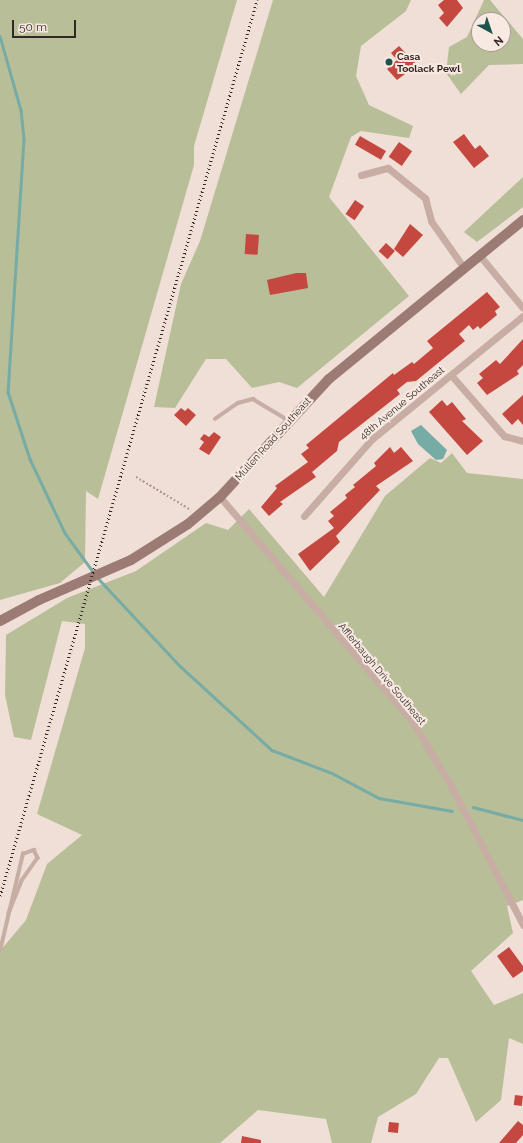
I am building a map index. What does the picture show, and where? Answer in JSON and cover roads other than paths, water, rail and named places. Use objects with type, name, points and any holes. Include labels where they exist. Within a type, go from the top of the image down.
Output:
[{"type":"street","points":[[361,175],[388,168],[425,198],[431,221],[464,268]]},
{"type":"street","name":"Mullen Road Southeast","points":[[0,621],[60,591],[124,564],[198,516],[220,497],[288,420],[329,379],[523,220]]},
{"type":"street","points":[[480,256],[523,308]]},
{"type":"street","name":"48th Avenue Southeast","points":[[304,516],[372,440],[523,316]]},
{"type":"street","points":[[451,375],[506,439],[523,441]]},
{"type":"street","name":"Afflerbaugh Drive Southeast","points":[[220,497],[412,721],[450,784],[523,925]]},
{"type":"lane","points":[[215,419],[238,403],[253,399],[288,420]]},
{"type":"lane","points":[[0,951],[23,854],[34,850],[38,858],[22,881],[9,914]]},
{"type":"water","points":[[421,425],[447,450],[443,459],[436,460],[418,444],[411,431]]},
{"type":"waterway","points":[[0,36],[21,110],[24,139],[8,392],[30,459],[65,533],[94,573]]},
{"type":"waterway","points":[[97,577],[180,666],[272,750],[332,773],[379,798],[452,811]]},
{"type":"waterway","points":[[473,807],[523,820]]},
{"type":"railway","points":[[0,896],[257,0]]},
{"type":"place","name":"Casa Toolack Pewl","points":[[389,62]]}]
